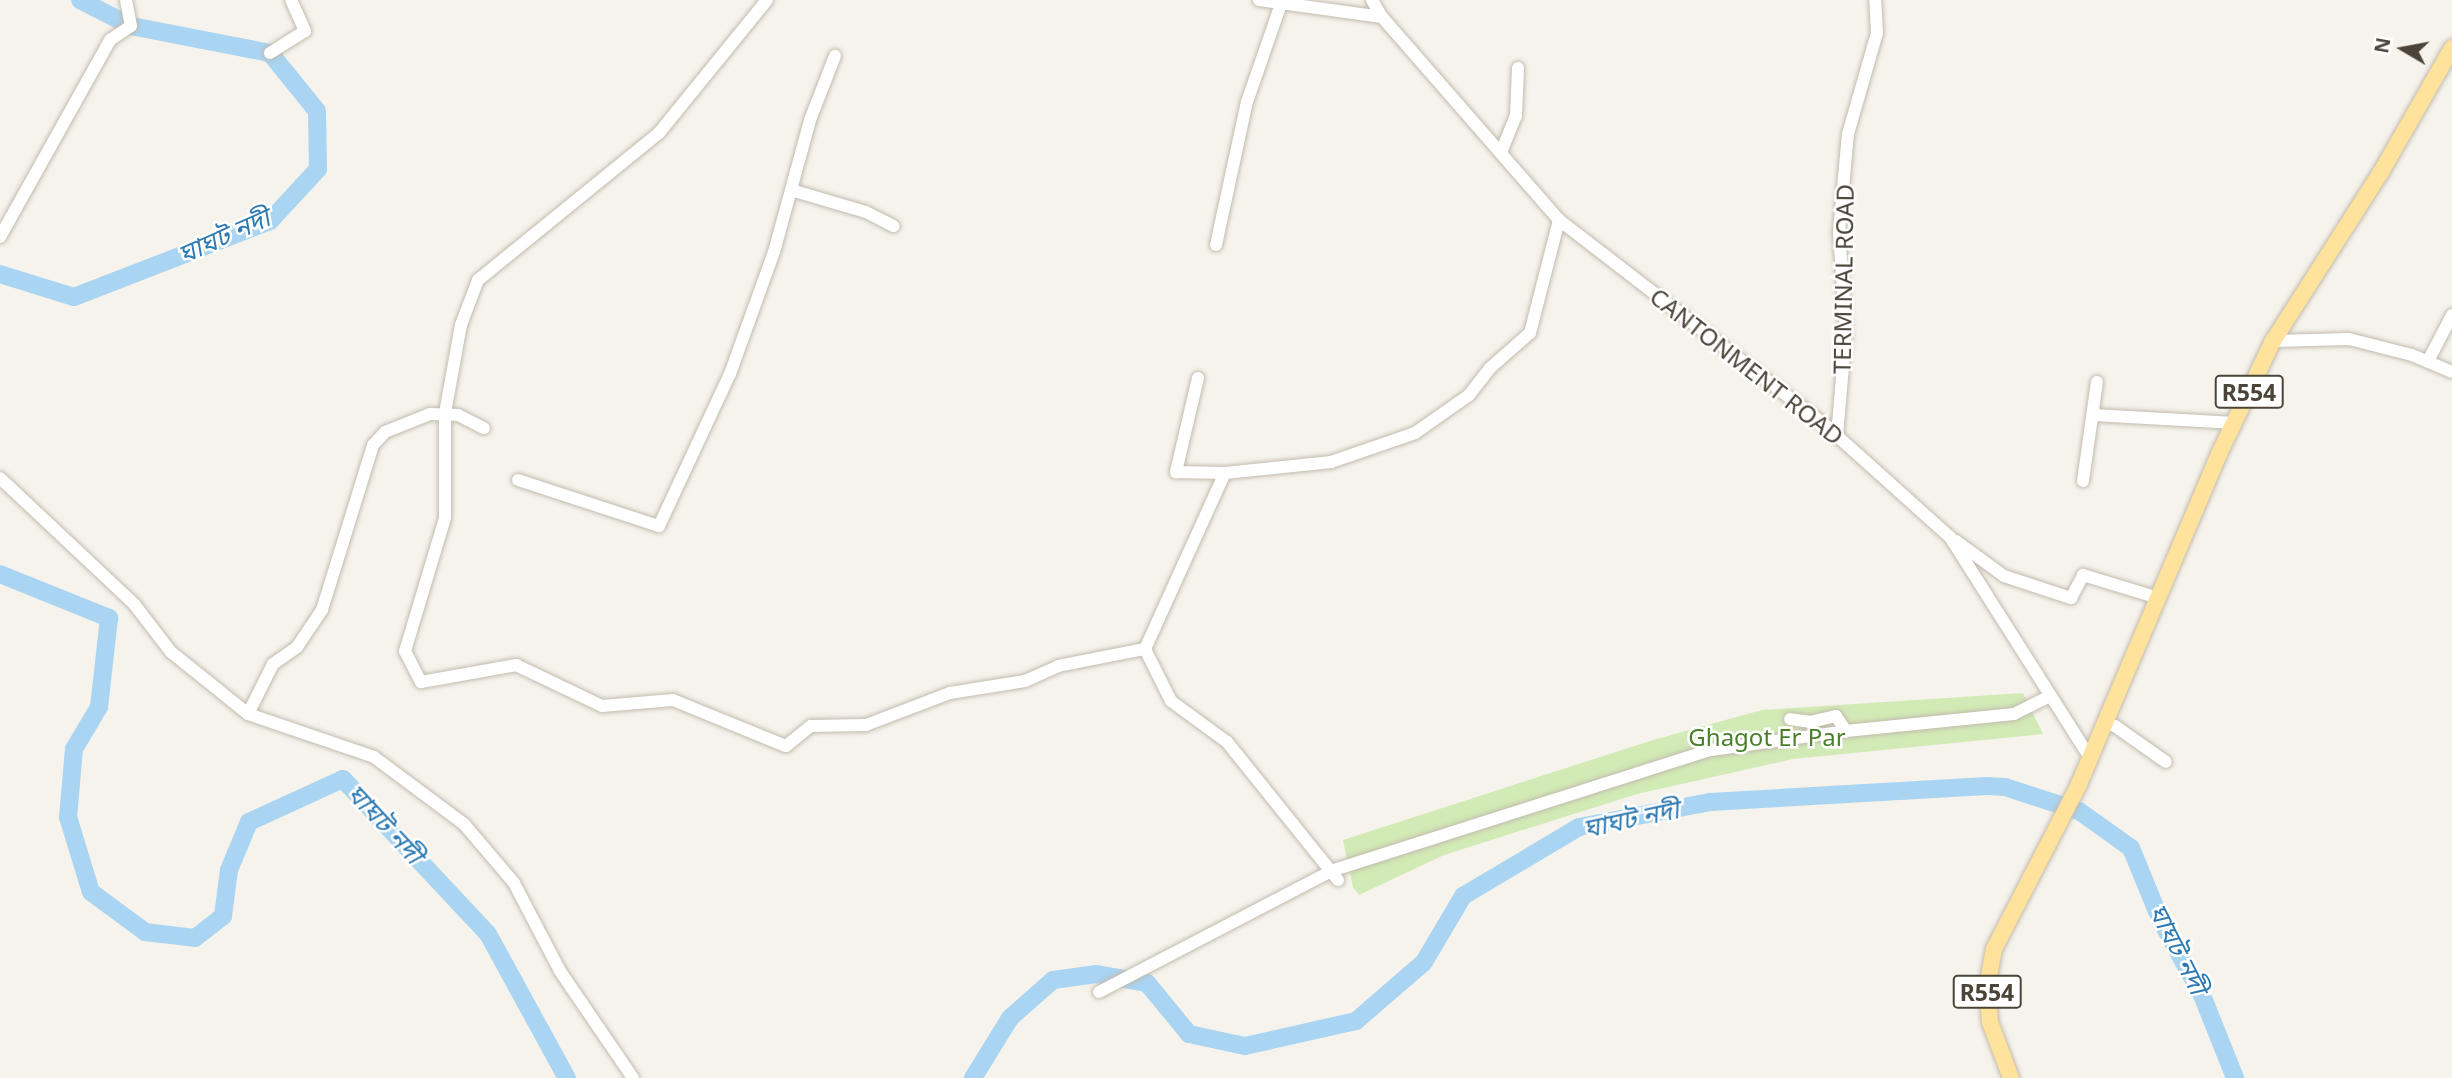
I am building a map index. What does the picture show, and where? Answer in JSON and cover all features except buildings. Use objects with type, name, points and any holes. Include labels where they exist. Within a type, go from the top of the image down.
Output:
[{"type":"main road","name":"R554","points":[[2011,1078],[1990,1022],[1987,988],[1994,949],[2079,784],[2234,424],[2273,341],[2381,172],[2452,48]]},
{"type":"street","points":[[0,237],[110,40],[131,26],[126,0]]},
{"type":"street","points":[[270,53],[305,31],[291,0]]},
{"type":"street","points":[[767,0],[659,133],[478,280],[461,326],[445,413],[445,518],[405,652],[421,682],[516,665],[602,706],[673,700],[786,746],[811,726],[866,725],[950,693],[1025,681],[1058,666],[1145,649]]},
{"type":"street","points":[[1259,0],[1382,17]]},
{"type":"street","name":"CANTONMENT ROAD","points":[[1372,0],[1382,17],[1502,150],[1559,220],[1837,435],[1950,537],[2090,758]]},
{"type":"street","name":"TERMINAL ROAD","points":[[1837,435],[1846,332],[1839,232],[1848,134],[1877,33],[1875,0]]},
{"type":"street","points":[[1216,245],[1247,102],[1281,5]]},
{"type":"street","points":[[518,480],[659,526],[730,374],[774,251],[810,120],[835,56]]},
{"type":"street","points":[[1502,150],[1516,116],[1518,68]]},
{"type":"street","points":[[791,190],[866,212],[894,226]]},
{"type":"street","points":[[1198,378],[1176,472],[1225,473],[1331,462],[1415,433],[1469,395],[1490,368],[1530,333],[1559,220]]},
{"type":"street","points":[[2428,361],[2452,315]]},
{"type":"street","points":[[2273,341],[2348,339],[2428,361],[2452,372]]},
{"type":"street","points":[[2083,481],[2095,415],[2097,382]]},
{"type":"street","points":[[248,714],[273,664],[297,647],[322,610],[373,445],[385,432],[445,413],[484,428]]},
{"type":"street","points":[[2095,415],[2234,424]]},
{"type":"street","points":[[1145,649],[1225,473]]},
{"type":"street","points":[[0,478],[134,604],[171,652],[248,714],[374,757],[464,824],[514,883],[560,971],[633,1078]]},
{"type":"street","points":[[1950,537],[2004,576],[2071,598],[2083,575],[2158,598]]},
{"type":"street","points":[[1145,649],[1171,701],[1227,741],[1334,876]]},
{"type":"street","points":[[1099,992],[1334,876],[1711,750],[1846,731],[2014,714],[2050,696]]},
{"type":"street","points":[[1790,719],[1811,722],[1836,716],[1846,731]]},
{"type":"street","points":[[2105,723],[2124,731],[2166,762]]},
{"type":"green space","name":"Ghagot Er Par","points":[[2023,693],[2043,734],[1793,759],[1637,794],[1444,855],[1359,895],[1353,887],[1343,840],[1653,740],[1762,710]]},
{"type":"waterway","name":"ঘাঘট নদী","points":[[0,274],[74,297],[270,221],[318,169],[317,111],[270,53],[131,26],[80,0]]},
{"type":"waterway","name":"ঘাঘট নদী","points":[[0,574],[109,618],[99,707],[74,749],[68,817],[91,892],[145,932],[195,938],[223,916],[229,870],[249,822],[343,779],[488,934],[567,1078]]},
{"type":"waterway","name":"ঘাঘট নদী","points":[[973,1078],[1010,1018],[1053,980],[1097,974],[1147,983],[1189,1034],[1245,1046],[1356,1021],[1424,962],[1463,896],[1579,827],[1710,802],[1987,786],[2005,787],[2079,811],[2131,848],[2161,921],[2202,995],[2235,1078]]}]
